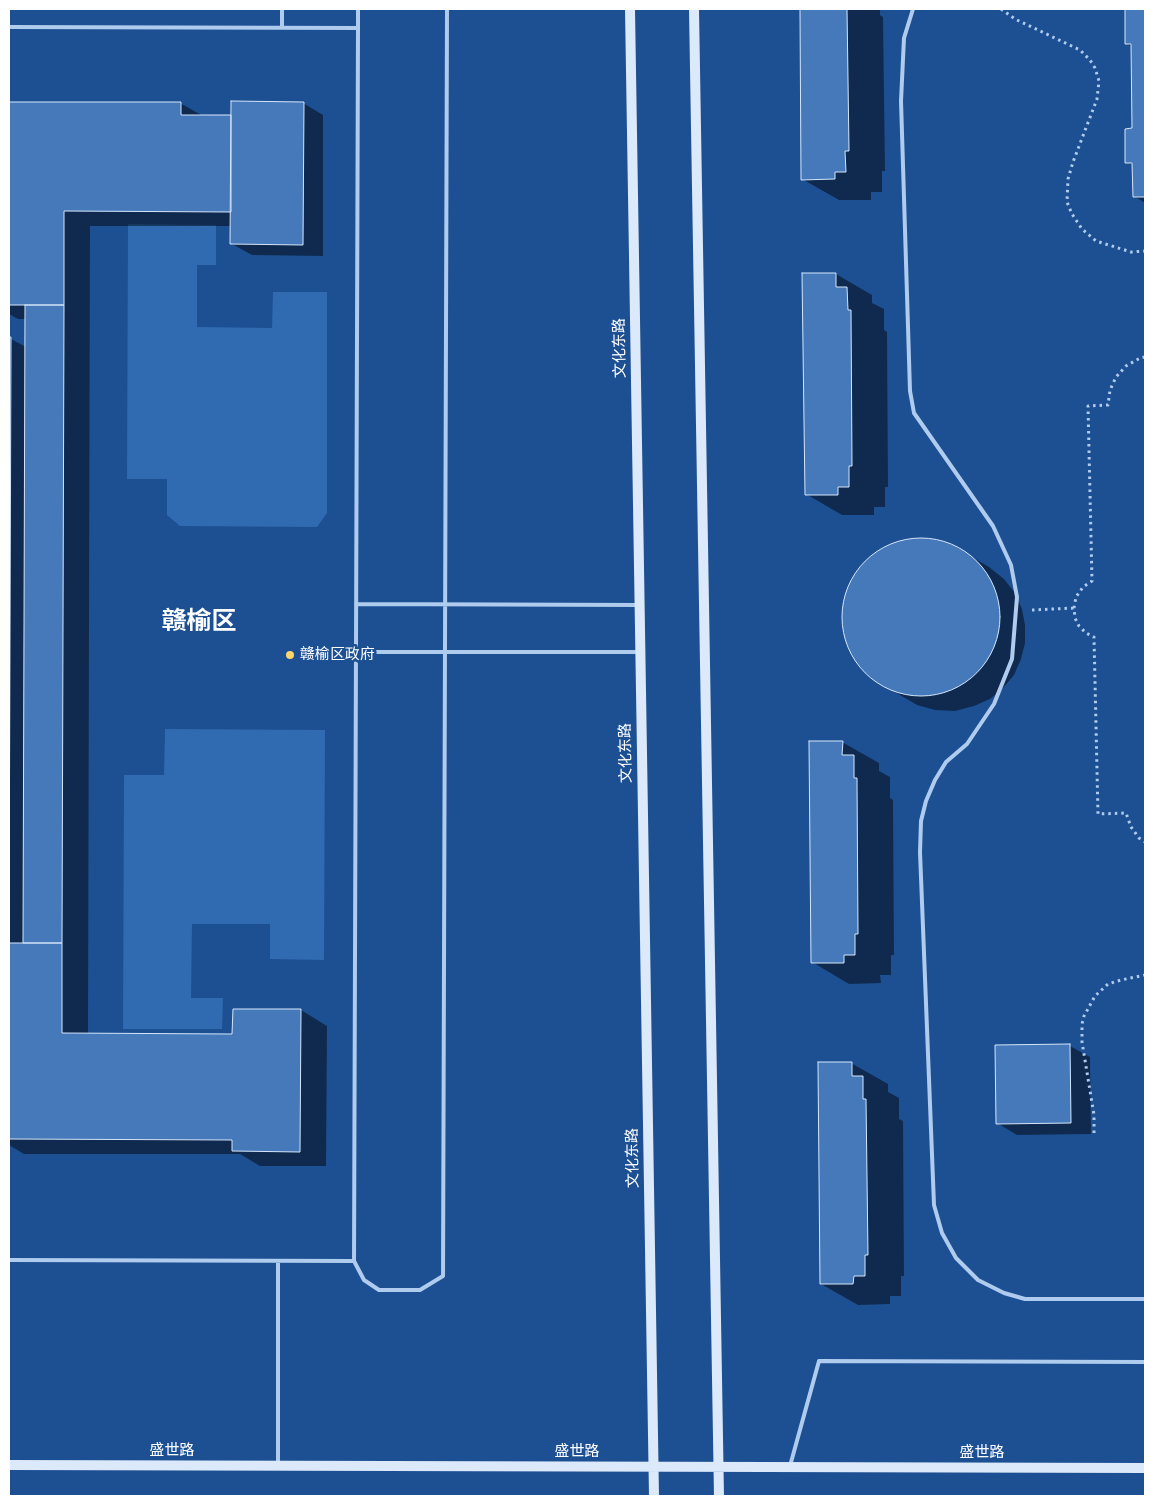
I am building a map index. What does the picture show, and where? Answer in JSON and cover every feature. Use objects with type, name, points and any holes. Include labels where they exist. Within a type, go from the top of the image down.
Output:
[{"type":"main road","name":"文化东路","points":[[630,9],[654,1496]]},
{"type":"main road","points":[[694,9],[718,1496]]},
{"type":"main road","name":"盛世路","points":[[9,1465],[1145,1468]]},
{"type":"lane","points":[[282,9],[282,28]]},
{"type":"lane","points":[[358,9],[354,1261],[364,1280],[378,1290],[420,1290],[443,1276],[447,9]]},
{"type":"lane","points":[[913,9],[904,38],[901,101],[910,392],[914,413],[993,526],[1011,565],[1017,597],[1012,659],[994,704],[967,744],[946,762],[926,801],[921,821],[920,852],[934,1205],[942,1233],[956,1258],[978,1280],[1004,1294],[1025,1299],[1145,1299]]},
{"type":"lane","points":[[9,27],[358,28]]},
{"type":"lane","points":[[356,604],[639,605]]},
{"type":"lane","points":[[356,652],[640,652]]},
{"type":"lane","points":[[9,1260],[354,1261]]},
{"type":"lane","points":[[278,1261],[278,1466]]},
{"type":"lane","points":[[789,1468],[819,1361],[1145,1362]]},
{"type":"path","points":[[1001,9],[1015,19],[1080,50],[1095,68],[1099,82],[1097,99],[1068,179],[1067,202],[1082,230],[1096,241],[1131,252],[1145,252]]},
{"type":"path","points":[[1145,357],[1126,366],[1116,377],[1110,390],[1108,405],[1088,406],[1092,581],[1082,587],[1076,597],[1074,608],[1075,618],[1079,626],[1086,633],[1094,637],[1098,814],[1126,813],[1131,827],[1139,838],[1145,842]]},
{"type":"path","points":[[1017,610],[1074,608]]},
{"type":"path","points":[[1094,1133],[1094,1115],[1082,1042],[1084,1016],[1095,996],[1108,984],[1145,975]]},
{"type":"shaded area","points":[[128,224],[216,225],[216,265],[197,265],[197,327],[272,328],[273,292],[327,292],[327,513],[317,527],[180,526],[167,515],[167,479],[127,479]]},
{"type":"shaded area","points":[[165,729],[325,730],[324,960],[270,959],[270,924],[192,924],[191,998],[223,998],[222,1029],[123,1029],[124,775],[164,775]]},
{"type":"building","points":[[800,9],[847,9],[849,151],[845,151],[846,172],[835,172],[835,179],[801,180]]},
{"type":"building","points":[[1125,9],[1145,9],[1145,197],[1133,197],[1132,163],[1125,163],[1125,129],[1132,128],[1131,44],[1125,44]]},
{"type":"building","points":[[231,101],[304,102],[303,245],[230,244]]},
{"type":"building","points":[[9,102],[181,102],[181,115],[231,115],[231,212],[64,211],[64,305],[9,305]]},
{"type":"building","points":[[802,273],[836,273],[836,287],[847,287],[848,310],[851,310],[852,466],[849,466],[849,487],[838,487],[838,495],[805,495]]},
{"type":"building","points":[[25,305],[64,305],[62,943],[23,943]]},
{"type":"building","points":[[9,337],[11,337],[9,929]]},
{"type":"building","points":[[929,538],[944,541],[958,547],[977,561],[987,573],[997,594],[1000,617],[997,640],[987,661],[977,673],[965,683],[944,693],[929,696],[913,696],[898,693],[877,683],[855,661],[843,632],[842,609],[845,594],[855,573],[877,551],[906,539]]},
{"type":"building","points":[[809,741],[843,741],[842,755],[854,755],[854,778],[857,778],[858,934],[855,934],[855,955],[844,955],[844,963],[811,963]]},
{"type":"building","points":[[9,943],[62,943],[62,1033],[232,1034],[233,1009],[301,1009],[300,1152],[232,1151],[232,1140],[9,1139]]},
{"type":"building","points":[[1070,1044],[1071,1123],[996,1124],[995,1045]]},
{"type":"building","points":[[818,1062],[852,1062],[852,1076],[863,1076],[863,1099],[866,1099],[868,1255],[865,1255],[865,1276],[854,1276],[853,1284],[820,1284]]},
{"type":"place","name":"赣榆区政府","points":[[290,655]]},
{"type":"district","name":"赣榆区","points":[[199,622]]}]
